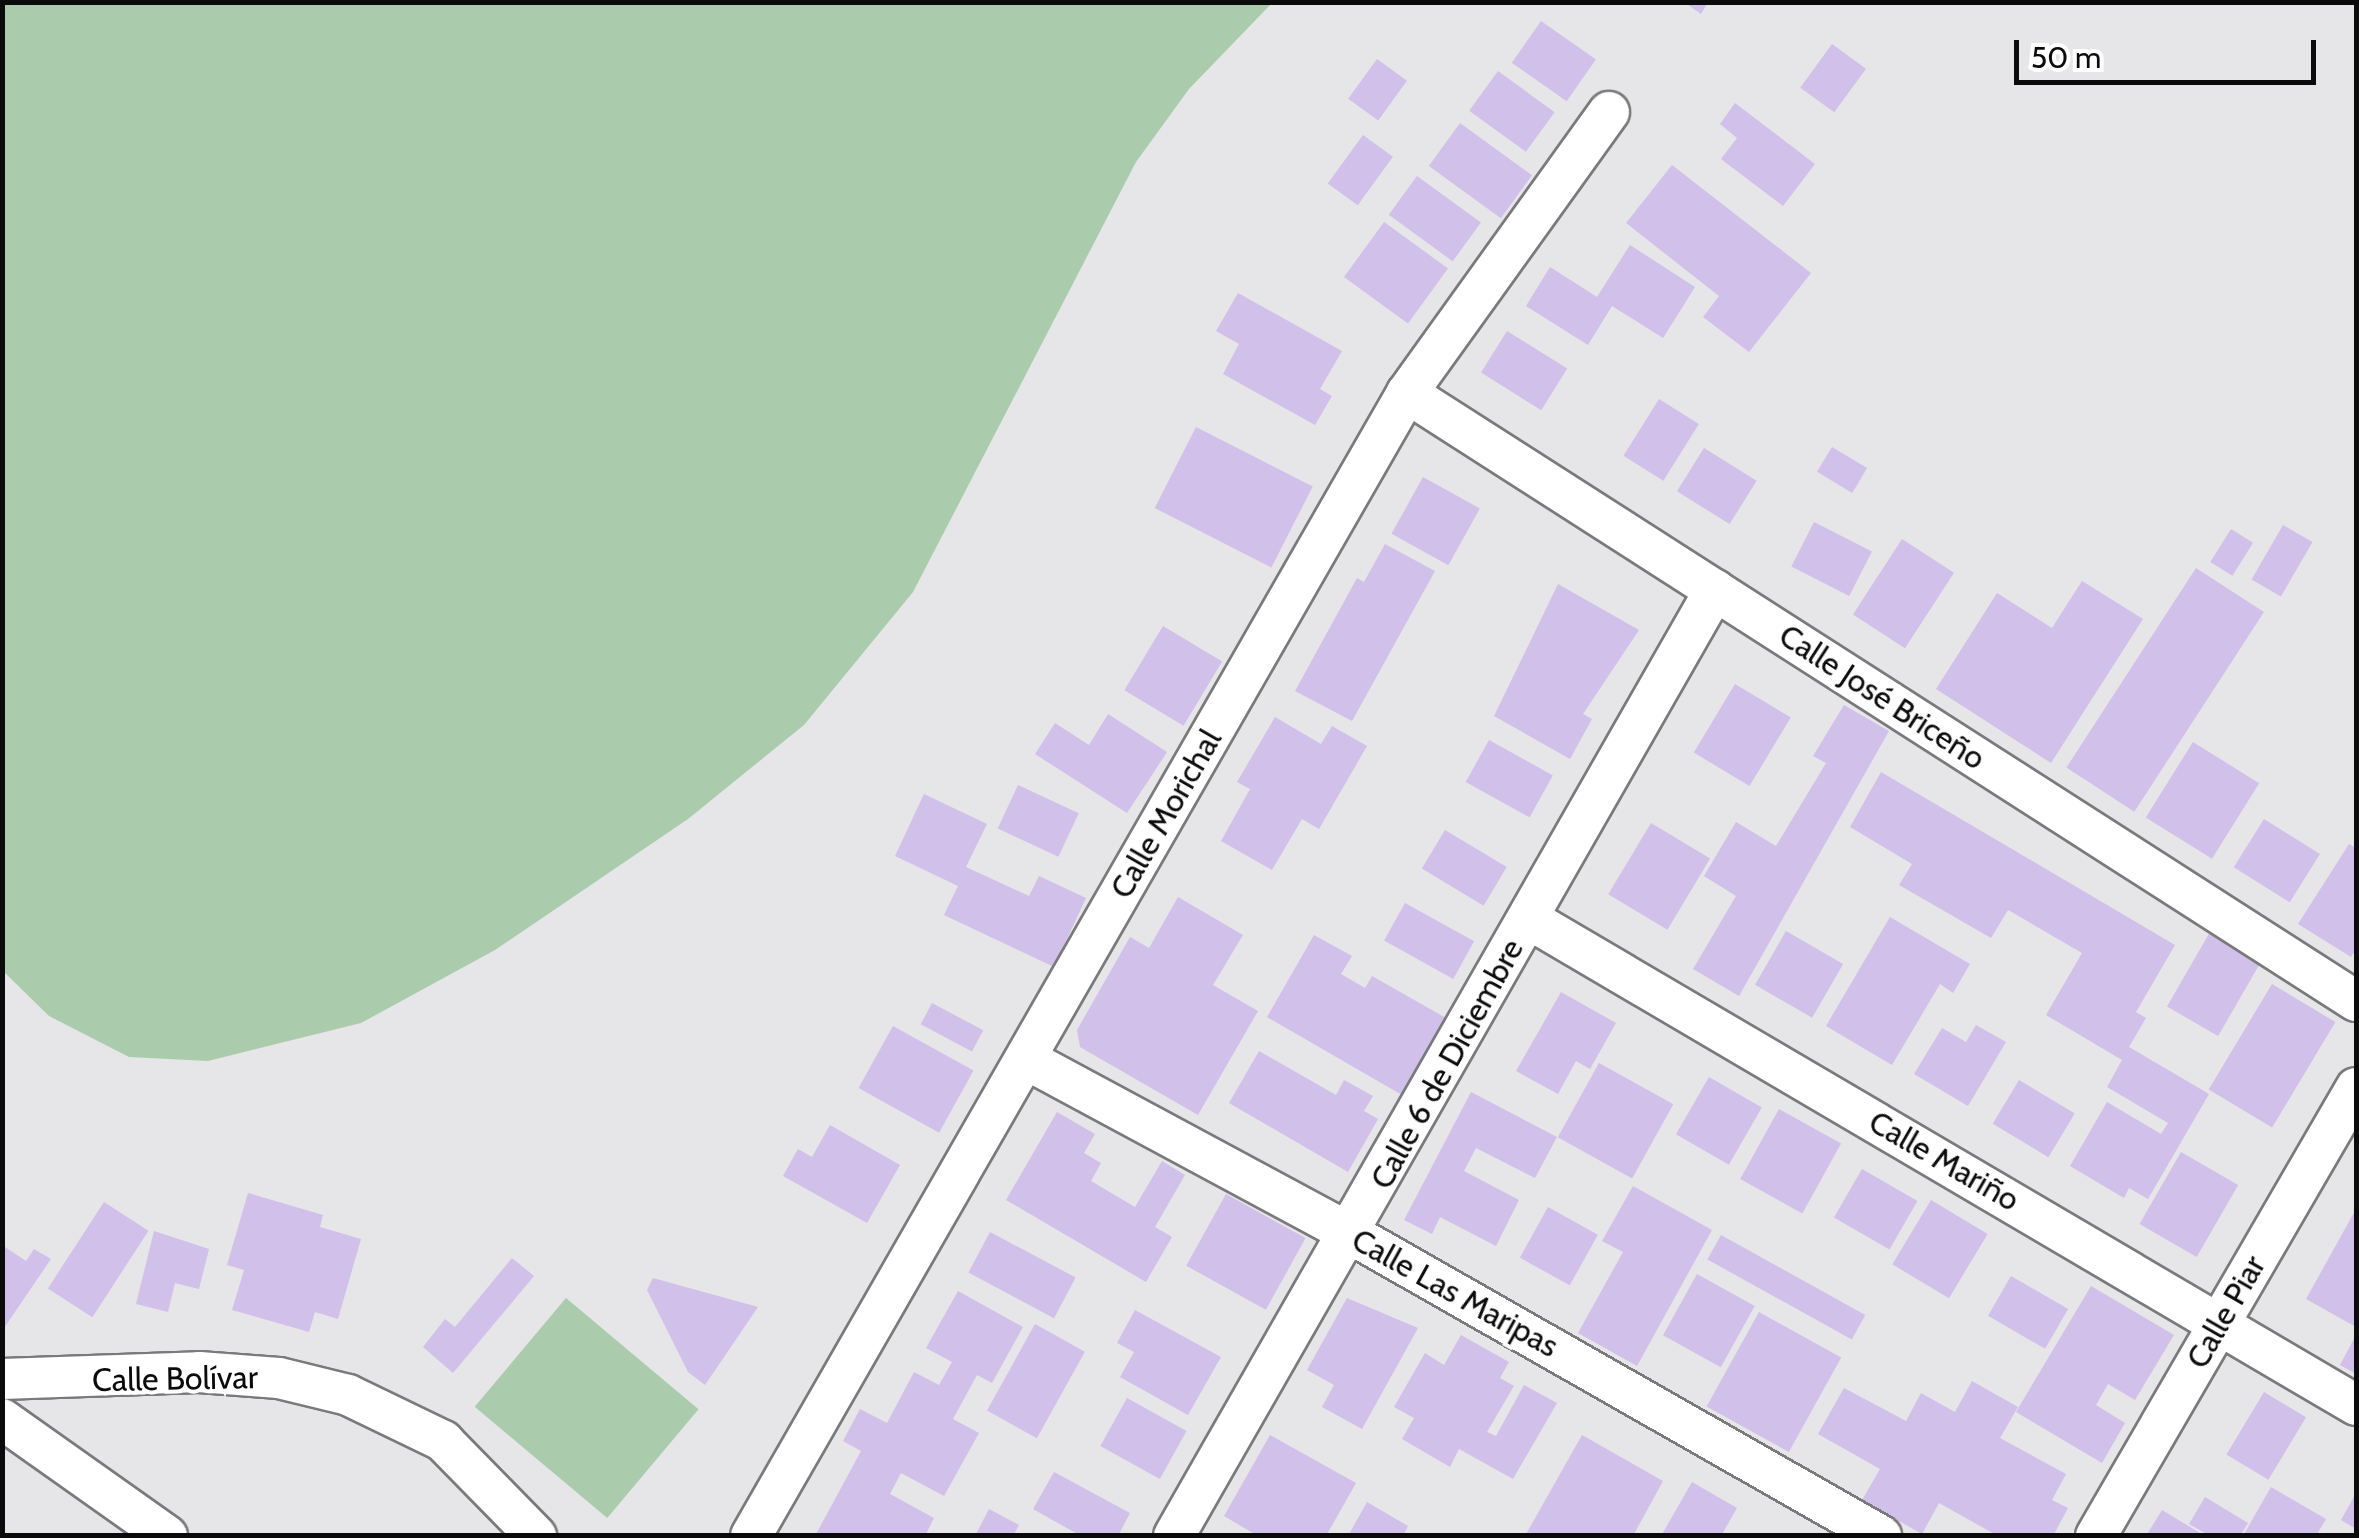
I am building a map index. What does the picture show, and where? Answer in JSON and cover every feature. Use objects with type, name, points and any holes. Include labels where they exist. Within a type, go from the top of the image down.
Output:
[{"type":"street","name":"Calle Morichal","points":[[751,1536],[1407,393],[1609,112]]},
{"type":"street","name":"Calle José Briceño","points":[[1407,393],[2356,1000]]},
{"type":"street","name":"Calle 6 de Diciembre","points":[[1174,1536],[1351,1234],[1715,590]]},
{"type":"street","name":"Calle Mariño","points":[[1529,920],[2356,1405]]},
{"type":"street","name":"Calle Las Maripas","points":[[1026,1059],[1351,1234],[1881,1536]]},
{"type":"street","name":"Calle Piar","points":[[2096,1536],[2356,1088]]},
{"type":"street","name":"Calle Bolívar","points":[[2,1379],[200,1372],[279,1378],[348,1395],[443,1441],[536,1536]]},
{"type":"street","points":[[2,1419],[167,1536]]},
{"type":"green space","points":[[2,3],[1272,3],[1189,89],[1136,162],[913,592],[804,725],[688,819],[495,950],[361,1023],[208,1061],[129,1057],[49,1016],[3,971]]},
{"type":"green space","points":[[566,1298],[699,1409],[607,1518],[475,1407]]},
{"type":"building","points":[[1684,2],[1708,2],[1701,14]]},
{"type":"building","points":[[1541,21],[1596,59],[1567,101],[1512,63]]},
{"type":"building","points":[[1832,44],[1866,69],[1834,112],[1800,88]]},
{"type":"building","points":[[1377,59],[1407,81],[1378,120],[1348,99]]},
{"type":"building","points":[[1498,71],[1555,112],[1526,152],[1469,111]]},
{"type":"building","points":[[1735,103],[1815,164],[1783,206],[1721,159],[1737,138],[1720,124]]},
{"type":"building","points":[[1460,123],[1532,175],[1501,218],[1429,166]]},
{"type":"building","points":[[1363,135],[1393,157],[1358,205],[1328,184]]},
{"type":"building","points":[[1672,165],[1811,273],[1749,352],[1703,317],[1719,296],[1626,223]]},
{"type":"building","points":[[1417,176],[1481,222],[1453,261],[1389,215]]},
{"type":"building","points":[[1384,222],[1448,268],[1408,323],[1344,277]]},
{"type":"building","points":[[1630,245],[1695,287],[1663,338],[1612,306],[1588,345],[1526,306],[1550,267],[1597,297]]},
{"type":"building","points":[[1238,293],[1342,351],[1320,389],[1332,396],[1315,425],[1223,374],[1239,344],[1216,331]]},
{"type":"building","points":[[1507,331],[1567,369],[1541,410],[1481,373]]},
{"type":"building","points":[[1659,399],[1699,424],[1663,481],[1623,456]]},
{"type":"building","points":[[1196,427],[1313,486],[1271,568],[1155,508]]},
{"type":"building","points":[[1832,447],[1867,468],[1852,493],[1817,472]]},
{"type":"building","points":[[1704,448],[1757,481],[1730,524],[1677,491]]},
{"type":"building","points":[[1423,477],[1480,509],[1448,565],[1391,534]]},
{"type":"building","points":[[1814,522],[1872,552],[1849,596],[1791,567]]},
{"type":"building","points":[[2283,525],[2312,542],[2281,597],[2252,580]]},
{"type":"building","points":[[2231,529],[2253,543],[2232,576],[2210,562]]},
{"type":"building","points":[[1902,539],[1954,573],[1905,648],[1853,614]]},
{"type":"building","points":[[1385,544],[1435,571],[1352,721],[1295,691],[1357,578],[1364,582]]},
{"type":"building","points":[[2196,568],[2264,612],[2134,812],[2066,768]]},
{"type":"building","points":[[2082,581],[2143,619],[2051,763],[1936,689],[1997,593],[2052,628]]},
{"type":"building","points":[[1558,584],[1639,630],[1583,714],[1592,719],[1570,759],[1494,716]]},
{"type":"building","points":[[1163,626],[1222,662],[1184,726],[1124,690]]},
{"type":"building","points":[[1735,684],[1791,717],[1750,786],[1694,753]]},
{"type":"building","points":[[1844,705],[1889,731],[1739,996],[1693,969],[1736,896],[1704,876],[1736,822],[1776,846],[1826,763],[1813,756]]},
{"type":"building","points":[[1108,714],[1167,752],[1127,813],[1035,754],[1055,723],[1089,745]]},
{"type":"building","points":[[1275,717],[1321,744],[1332,726],[1367,746],[1319,829],[1302,819],[1272,870],[1221,841],[1250,789],[1237,782]]},
{"type":"building","points":[[1489,740],[1553,775],[1530,817],[1466,782]]},
{"type":"building","points":[[2193,742],[2259,783],[2212,859],[2146,817]]},
{"type":"building","points":[[1881,772],[2175,945],[2136,1012],[2146,1018],[2129,1047],[2209,1094],[2148,1199],[2129,1188],[2124,1198],[2070,1166],[2107,1102],[2161,1134],[2168,1123],[2107,1087],[2122,1060],[2046,1015],[2082,953],[2008,910],[1991,938],[1899,885],[1912,864],[1850,827]]},
{"type":"building","points":[[1018,785],[1079,813],[1058,857],[998,829]]},
{"type":"building","points":[[924,794],[987,824],[966,867],[1029,896],[1039,876],[1086,898],[1054,967],[944,915],[958,886],[895,856]]},
{"type":"building","points":[[2264,819],[2320,854],[2290,902],[2234,867]]},
{"type":"building","points":[[1651,823],[1710,859],[1667,930],[1608,894]]},
{"type":"building","points":[[1445,830],[1507,867],[1484,906],[1422,869]]},
{"type":"building","points":[[2349,844],[2356,848],[2356,949],[2351,957],[2298,924]]},
{"type":"building","points":[[1178,897],[1243,935],[1213,985],[1258,1011],[1198,1115],[1080,1047],[1077,1030],[1130,937],[1149,948]]},
{"type":"building","points":[[1405,903],[1474,941],[1453,979],[1384,941]]},
{"type":"building","points":[[1890,917],[1970,964],[1953,993],[1940,984],[1892,1065],[1826,1026]]},
{"type":"building","points":[[1786,931],[1843,964],[1812,1018],[1755,985]]},
{"type":"building","points":[[2210,932],[2261,962],[2218,1036],[2167,1006]]},
{"type":"building","points":[[1314,935],[1352,956],[1341,974],[1365,988],[1372,976],[1446,1018],[1402,1095],[1267,1017]]},
{"type":"building","points":[[2272,984],[2335,1022],[2272,1128],[2209,1089]]},
{"type":"building","points":[[1561,992],[1616,1023],[1590,1069],[1576,1061],[1558,1094],[1516,1071]]},
{"type":"building","points":[[932,1003],[983,1030],[972,1051],[921,1024]]},
{"type":"building","points":[[1976,1025],[2006,1042],[1968,1106],[1914,1074],[1942,1028],[1966,1042]]},
{"type":"building","points":[[893,1026],[973,1071],[939,1133],[859,1088]]},
{"type":"building","points":[[1259,1051],[1336,1095],[1344,1080],[1373,1096],[1364,1111],[1378,1119],[1348,1172],[1229,1103]]},
{"type":"building","points":[[1599,1063],[1673,1104],[1632,1179],[1558,1137]]},
{"type":"building","points":[[1709,1077],[1762,1108],[1729,1165],[1676,1134]]},
{"type":"building","points":[[2019,1080],[2075,1113],[2048,1157],[1993,1124]]},
{"type":"building","points":[[1471,1092],[1557,1137],[1535,1178],[1476,1148],[1464,1171],[1519,1200],[1496,1246],[1440,1217],[1432,1234],[1404,1220]]},
{"type":"building","points":[[1779,1109],[1841,1143],[1802,1213],[1740,1179]]},
{"type":"building","points":[[1057,1112],[1095,1134],[1084,1153],[1101,1163],[1091,1181],[1135,1207],[1162,1161],[1185,1175],[1155,1227],[1172,1237],[1146,1282],[1006,1200]]},
{"type":"building","points":[[830,1125],[900,1165],[867,1223],[783,1176],[798,1149],[812,1157]]},
{"type":"building","points":[[2181,1152],[2238,1185],[2197,1257],[2140,1224]]},
{"type":"building","points":[[1862,1169],[1917,1201],[1889,1249],[1834,1217]]},
{"type":"building","points":[[1633,1186],[1712,1230],[1637,1366],[1578,1333],[1623,1252],[1602,1241]]},
{"type":"building","points":[[248,1193],[323,1215],[320,1227],[361,1239],[338,1319],[315,1312],[309,1332],[232,1310],[244,1270],[227,1265]]},
{"type":"building","points":[[1226,1194],[1306,1238],[1266,1310],[1186,1266]]},
{"type":"building","points":[[1931,1200],[1988,1234],[1949,1298],[1892,1264]]},
{"type":"building","points":[[104,1202],[148,1231],[92,1317],[48,1288]]},
{"type":"building","points":[[1548,1207],[1598,1235],[1570,1285],[1520,1258]]},
{"type":"building","points":[[2356,1209],[2356,1327],[2306,1299]]},
{"type":"building","points":[[154,1231],[209,1249],[199,1289],[175,1283],[168,1312],[136,1304]]},
{"type":"building","points":[[990,1232],[1076,1278],[1054,1318],[968,1273]]},
{"type":"building","points":[[1721,1235],[1865,1315],[1852,1339],[1707,1259]]},
{"type":"building","points":[[2,1245],[26,1261],[34,1249],[51,1259],[2,1331]]},
{"type":"building","points":[[512,1258],[534,1276],[453,1373],[423,1347],[445,1319],[455,1327]]},
{"type":"building","points":[[1697,1274],[1755,1306],[1721,1367],[1663,1335]]},
{"type":"building","points":[[2011,1276],[2068,1309],[2045,1349],[1988,1316]]},
{"type":"building","points":[[653,1278],[758,1307],[705,1385],[688,1372],[647,1290]]},
{"type":"building","points":[[2091,1286],[2174,1335],[2135,1400],[2108,1384],[2096,1405],[2125,1423],[2102,1463],[2016,1412]]},
{"type":"building","points":[[958,1291],[1023,1327],[992,1383],[977,1375],[953,1419],[979,1433],[944,1496],[901,1473],[890,1494],[934,1518],[925,1536],[815,1536],[861,1451],[843,1441],[860,1409],[887,1423],[914,1372],[939,1385],[952,1362],[926,1348]]},
{"type":"building","points":[[1347,1298],[1418,1328],[1362,1429],[1322,1407],[1334,1385],[1307,1370]]},
{"type":"building","points":[[1135,1310],[1221,1357],[1188,1415],[1120,1377],[1134,1352],[1117,1343]]},
{"type":"building","points":[[1759,1312],[1841,1358],[1789,1452],[1707,1406]]},
{"type":"building","points":[[1035,1324],[1085,1352],[1037,1438],[987,1411]]},
{"type":"building","points":[[1461,1335],[1509,1362],[1500,1378],[1514,1386],[1487,1432],[1496,1436],[1524,1385],[1557,1403],[1513,1479],[1459,1449],[1450,1467],[1402,1439],[1414,1418],[1394,1407],[1425,1353],[1444,1365]]},
{"type":"building","points":[[2356,1335],[2356,1374],[2340,1365]]},
{"type":"building","points":[[1972,1381],[2018,1407],[2000,1438],[2066,1474],[2052,1500],[2068,1508],[2053,1536],[1998,1536],[1939,1503],[1922,1534],[1862,1500],[1880,1469],[1818,1434],[1844,1388],[1906,1421],[1921,1393],[1955,1412]]},
{"type":"building","points":[[2264,1392],[2306,1417],[2268,1480],[2226,1455]]},
{"type":"building","points":[[1127,1398],[1186,1431],[1160,1479],[1100,1446]]},
{"type":"building","points":[[1270,1435],[1356,1483],[1326,1536],[1258,1536],[1224,1516]]},
{"type":"building","points":[[1582,1435],[1663,1481],[1633,1536],[1525,1536]]},
{"type":"building","points":[[1054,1472],[1130,1513],[1118,1536],[1081,1536],[1033,1509]]},
{"type":"building","points":[[1692,1482],[1737,1508],[1721,1536],[1661,1536]]},
{"type":"building","points":[[2271,1487],[2326,1519],[2316,1536],[2243,1536]]},
{"type":"building","points":[[2356,1493],[2356,1529],[2341,1520]]},
{"type":"building","points":[[2205,1497],[2248,1523],[2240,1536],[2210,1536],[2189,1524]]},
{"type":"building","points":[[1367,1502],[1408,1526],[1403,1536],[1348,1536]]},
{"type":"building","points":[[989,1509],[1019,1525],[1013,1536],[975,1536]]},
{"type":"building","points":[[2162,1510],[2205,1536],[2146,1536]]}]
